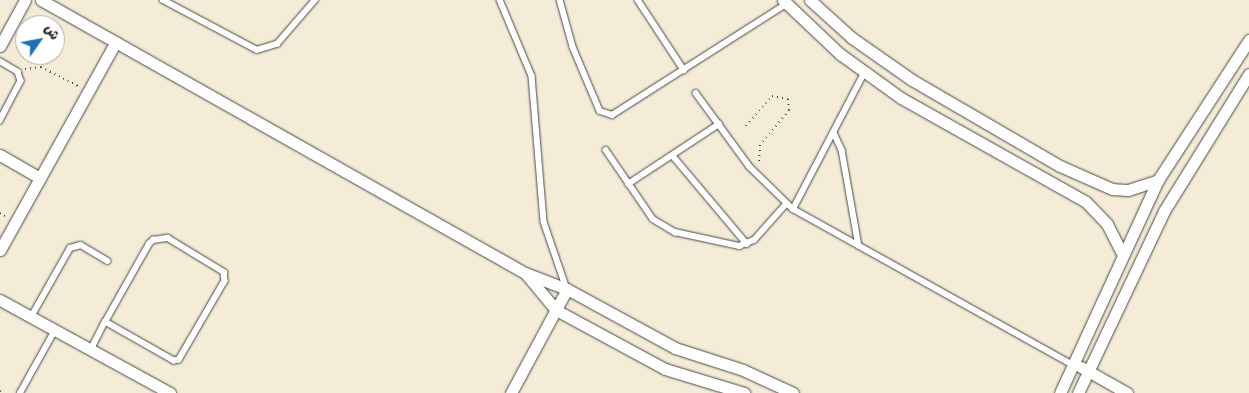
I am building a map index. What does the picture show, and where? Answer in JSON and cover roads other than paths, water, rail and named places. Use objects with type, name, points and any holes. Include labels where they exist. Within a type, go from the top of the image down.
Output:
[{"type":"street","points":[[0,46],[26,0]]},
{"type":"street","points":[[41,0],[525,273],[567,289],[675,348],[743,370],[793,393]]},
{"type":"street","points":[[810,0],[875,54],[912,80],[1060,166],[1112,189],[1144,187],[1158,180]]},
{"type":"street","points":[[789,3],[864,73],[901,98],[1053,184],[1098,213],[1121,252]]},
{"type":"street","points":[[1060,393],[1121,252],[1158,180],[1249,40]]},
{"type":"street","points":[[0,250],[116,42]]},
{"type":"street","points":[[864,73],[875,54]]},
{"type":"street","points":[[1078,393],[1164,211],[1249,74]]},
{"type":"street","points":[[901,98],[912,80]]},
{"type":"street","points":[[0,155],[40,178]]},
{"type":"street","points":[[1053,184],[1061,174],[1060,166]]},
{"type":"street","points":[[525,273],[556,310],[665,368],[723,389],[744,393]]},
{"type":"street","points":[[511,393],[567,289]]},
{"type":"street","points":[[0,300],[170,393]]},
{"type":"street","points":[[1072,364],[1088,370],[1128,393]]},
{"type":"lane","points":[[163,0],[256,50],[276,44],[315,0]]},
{"type":"lane","points":[[500,0],[532,76],[544,222],[567,289]]},
{"type":"lane","points":[[560,0],[573,47],[605,115],[618,113],[789,3]]},
{"type":"lane","points":[[638,0],[684,70]]},
{"type":"lane","points":[[0,61],[18,72],[20,86],[0,121]]},
{"type":"lane","points":[[793,209],[864,73]]},
{"type":"lane","points":[[696,93],[758,176],[786,204],[1072,364]]},
{"type":"lane","points":[[628,184],[719,124]]},
{"type":"lane","points":[[834,133],[842,150],[859,246]]},
{"type":"lane","points":[[606,150],[628,184],[664,227],[720,245],[748,244],[786,204]]},
{"type":"lane","points":[[673,156],[748,244]]},
{"type":"lane","points":[[91,349],[105,322],[157,237],[168,238],[224,272],[225,281],[177,361],[105,322]]},
{"type":"lane","points":[[31,317],[70,248],[81,245],[108,261]]},
{"type":"lane","points":[[20,393],[55,330]]}]
